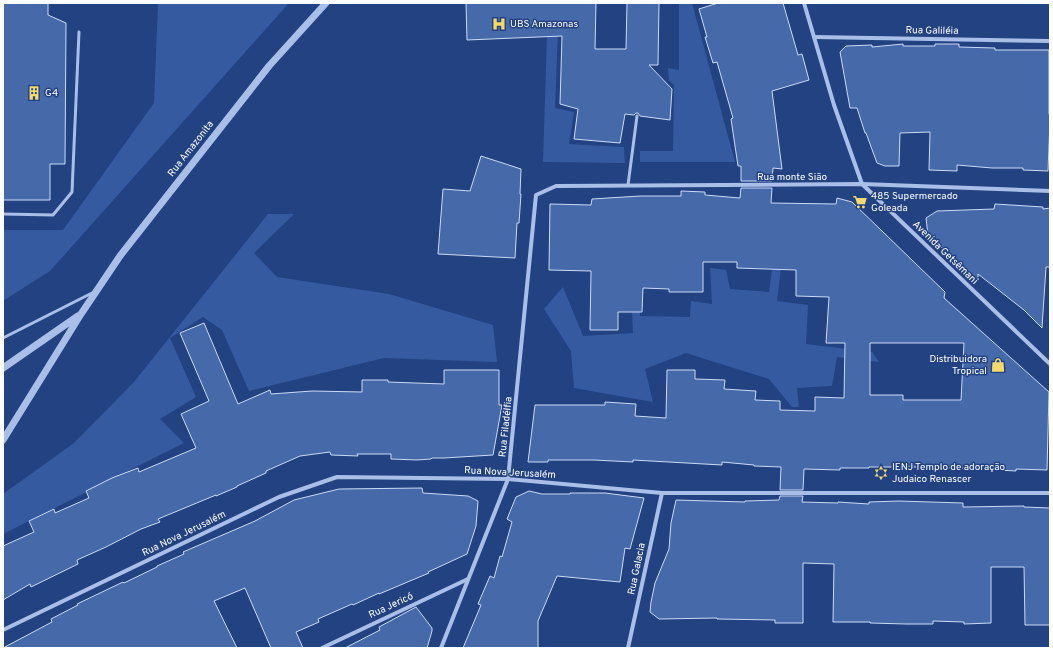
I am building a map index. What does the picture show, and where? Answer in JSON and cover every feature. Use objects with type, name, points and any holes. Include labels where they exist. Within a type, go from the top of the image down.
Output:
[{"type":"street","name":"Rua Amazonita","points":[[3,440],[81,314],[120,256],[269,66],[326,3]]},
{"type":"street","name":"Avenida Getsêmani","points":[[804,3],[834,105],[862,184],[1050,364]]},
{"type":"street","name":"Rua Galiléia","points":[[814,37],[1050,41]]},
{"type":"street","name":"Rua monte Sião","points":[[536,195],[556,186],[628,185],[862,184],[1050,191]]},
{"type":"street","name":"Rua Filadélfia","points":[[441,648],[508,479],[536,195]]},
{"type":"street","name":"Rua Amazonita","points":[[3,368],[81,314]]},
{"type":"street","name":"Rua Nova Jerusalém","points":[[3,630],[279,497],[337,477],[508,479],[662,493],[1050,493]]},
{"type":"street","name":"Rua Galacia","points":[[628,648],[662,493]]},
{"type":"street","name":"Rua Jericó","points":[[322,648],[468,579]]},
{"type":"lane","points":[[3,214],[53,215],[72,192],[78,32]]},
{"type":"lane","points":[[628,185],[637,116]]},
{"type":"lane","points":[[3,338],[97,291]]},
{"type":"shaded area","points":[[158,3],[289,3],[50,271],[3,301],[3,230],[63,230],[154,103]]},
{"type":"shaded area","points":[[548,3],[559,3],[555,108],[574,112],[569,144],[624,147],[625,163],[543,162]]},
{"type":"shaded area","points":[[679,3],[692,3],[735,162],[640,162],[640,151],[673,151],[674,85],[669,80],[668,68],[679,70]]},
{"type":"shaded area","points":[[627,199],[641,201],[640,316],[690,317],[691,301],[712,304],[710,268],[726,270],[730,289],[769,292],[781,203],[789,203],[777,301],[808,305],[806,344],[872,352],[879,362],[837,357],[832,386],[797,388],[799,407],[792,407],[769,379],[686,353],[645,369],[653,402],[574,388],[571,351],[544,309],[563,287],[583,336],[633,333]]},
{"type":"shaded area","points":[[268,214],[294,214],[254,253],[277,277],[389,294],[493,325],[497,362],[384,358],[249,391],[222,330],[203,317],[170,338],[196,397],[160,419],[184,443],[3,534],[3,494],[74,443],[134,382]]},
{"type":"building","name":"G4","points":[[3,3],[48,3],[48,15],[66,23],[65,164],[50,164],[50,200],[3,200]]},
{"type":"building","points":[[466,3],[596,3],[595,49],[626,49],[627,4],[659,3],[658,65],[649,65],[672,89],[670,120],[640,116],[638,113],[634,115],[625,114],[620,143],[574,139],[578,109],[560,104],[562,36],[467,40]]},
{"type":"building","points":[[718,3],[783,3],[798,55],[802,54],[809,80],[772,91],[782,169],[773,168],[772,181],[741,181],[741,166],[738,166],[731,119],[733,118],[717,62],[713,63],[705,37],[707,37],[699,9]]},
{"type":"building","points":[[903,44],[903,46],[935,46],[935,44],[959,44],[959,47],[995,48],[995,50],[1049,50],[1050,120],[1048,171],[1023,170],[1023,168],[992,168],[957,165],[957,171],[929,170],[930,132],[900,133],[899,166],[885,166],[877,163],[857,108],[850,108],[840,52],[846,46],[872,45],[872,47]]},
{"type":"building","points":[[481,156],[521,169],[521,194],[519,223],[517,223],[515,258],[438,254],[443,189],[470,191]]},
{"type":"building","points":[[741,188],[772,188],[771,203],[836,204],[837,198],[852,202],[945,292],[944,298],[1049,392],[1047,470],[1016,469],[1016,471],[932,467],[869,467],[840,468],[840,470],[804,469],[803,490],[780,490],[781,467],[754,466],[722,462],[722,465],[633,460],[633,462],[548,460],[548,462],[528,462],[535,405],[605,405],[605,402],[636,404],[635,416],[666,418],[667,370],[695,370],[695,379],[725,380],[724,389],[756,391],[755,400],[780,401],[780,410],[815,411],[815,397],[844,398],[845,343],[826,343],[829,297],[796,296],[796,270],[737,268],[737,262],[703,262],[703,292],[669,292],[669,289],[643,288],[642,312],[618,312],[618,330],[590,330],[591,271],[549,270],[550,204],[591,205],[592,199],[640,196],[681,196],[681,191],[705,192],[705,195],[740,198]],"holes":[[[870,343],[964,343],[961,400],[903,400],[903,395],[870,395]]]},
{"type":"building","points":[[995,204],[1043,207],[1043,209],[1050,208],[1050,267],[1046,267],[1042,328],[1024,310],[978,274],[978,281],[928,235],[926,218],[937,211],[994,209]]},
{"type":"building","points":[[204,323],[238,404],[270,390],[271,394],[312,391],[362,392],[362,380],[388,380],[388,382],[444,384],[444,370],[499,370],[499,405],[502,405],[493,455],[417,460],[391,459],[391,454],[357,454],[358,456],[331,455],[330,452],[300,456],[266,471],[266,473],[237,487],[158,519],[160,522],[141,529],[77,560],[78,564],[31,587],[30,584],[3,600],[3,546],[34,532],[29,521],[54,509],[55,513],[89,498],[86,491],[112,478],[138,468],[139,472],[196,448],[181,414],[209,401],[180,333]]},
{"type":"building","points":[[422,488],[423,493],[468,496],[478,501],[476,526],[467,554],[428,572],[429,573],[318,619],[319,622],[296,632],[303,648],[271,648],[245,588],[214,601],[237,648],[3,648],[52,622],[51,619],[78,605],[77,604],[184,554],[183,552],[255,521],[294,500],[339,489]]},
{"type":"building","points":[[529,491],[542,494],[605,493],[644,498],[630,549],[625,548],[620,582],[557,576],[538,621],[538,648],[463,648],[481,605],[478,604],[490,576],[494,578],[500,556],[502,557],[512,522],[507,519],[516,497]]},
{"type":"building","points":[[780,496],[803,496],[802,502],[869,504],[869,502],[899,501],[963,503],[963,507],[1024,506],[1050,508],[1050,625],[1025,625],[1024,567],[991,567],[991,623],[964,624],[964,622],[933,621],[933,624],[833,622],[834,564],[803,563],[803,623],[775,623],[775,620],[717,618],[659,619],[650,612],[655,583],[669,549],[671,523],[676,500],[745,502],[779,500]]},
{"type":"building","points":[[416,607],[432,628],[427,648],[345,648],[380,630],[379,627]]},
{"type":"place","name":"UBS Amazonas","points":[[499,24]]},
{"type":"place","name":"G4","points":[[34,93]]},
{"type":"place","name":"485 Supermercado Goleada","points":[[860,202]]},
{"type":"place","name":"Distribuidora Tropical","points":[[998,365]]},
{"type":"place","name":"IENJ Templo de adoração Judaico Renascer","points":[[881,473]]}]
